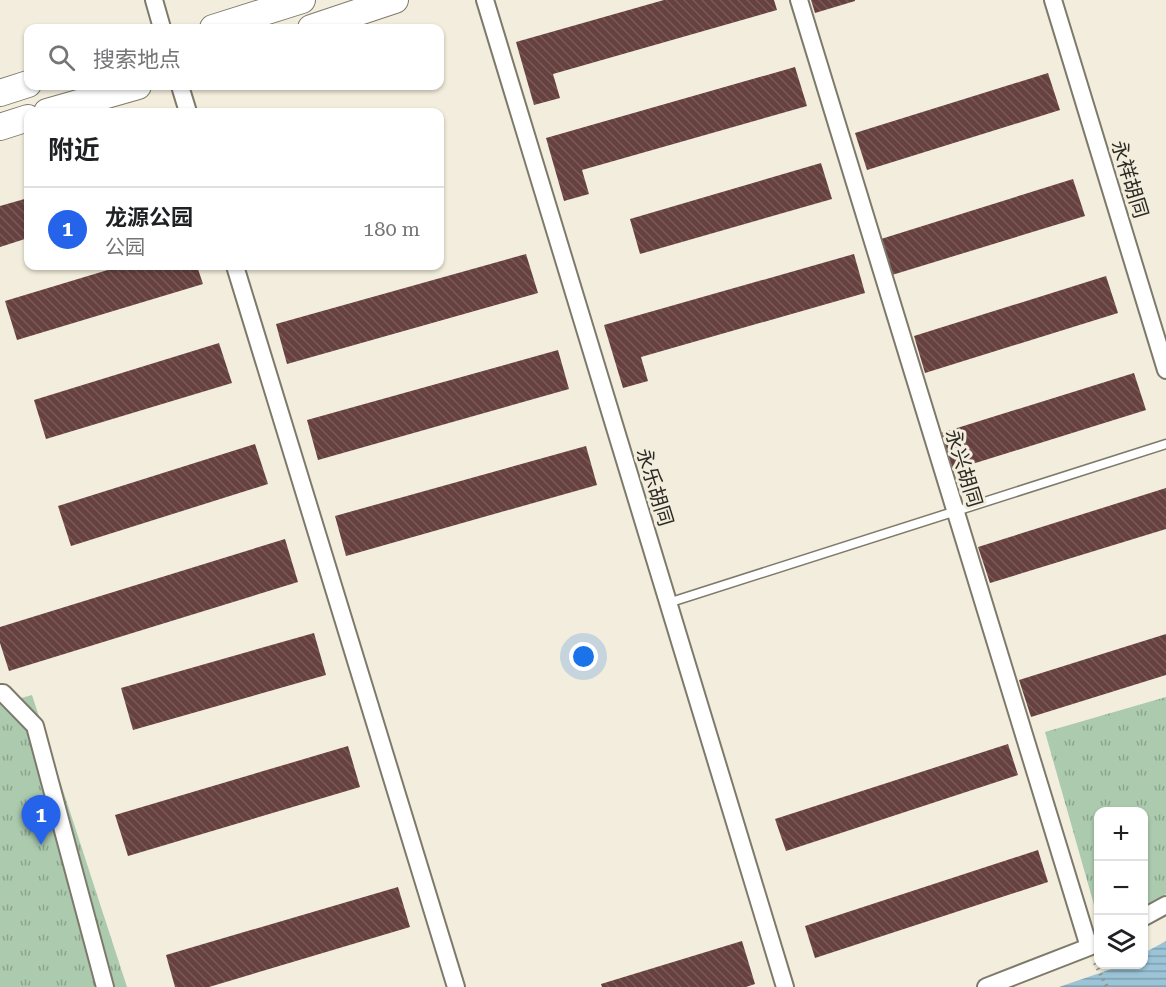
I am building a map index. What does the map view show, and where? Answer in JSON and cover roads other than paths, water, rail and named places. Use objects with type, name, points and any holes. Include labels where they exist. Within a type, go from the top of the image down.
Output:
[{"type":"main road","points":[[226,24],[302,0]]},
{"type":"main road","points":[[323,24],[395,0]]},
{"type":"main road","points":[[0,93],[24,85]]},
{"type":"main road","points":[[61,108],[124,90]]},
{"type":"main road","points":[[0,127],[24,119]]},
{"type":"street","points":[[153,0],[161,24]]},
{"type":"street","name":"永乐胡同","points":[[485,0],[785,987]]},
{"type":"street","name":"永兴胡同","points":[[799,0],[956,511],[1094,945]]},
{"type":"street","name":"永祥胡同","points":[[1053,0],[1166,370]]},
{"type":"street","points":[[181,90],[187,108]]},
{"type":"street","points":[[236,270],[456,987]]},
{"type":"street","points":[[0,693],[3,693],[35,726],[105,987]]},
{"type":"street","points":[[1147,915],[1166,905]]},
{"type":"street","points":[[986,987],[1094,945]]},
{"type":"lane","points":[[668,603],[1166,444]]},
{"type":"water","points":[[1166,941],[1166,987],[1059,987],[1111,969],[1148,969],[1148,951]]},
{"type":"place","name":"龙源公园","points":[[41,845]]}]
